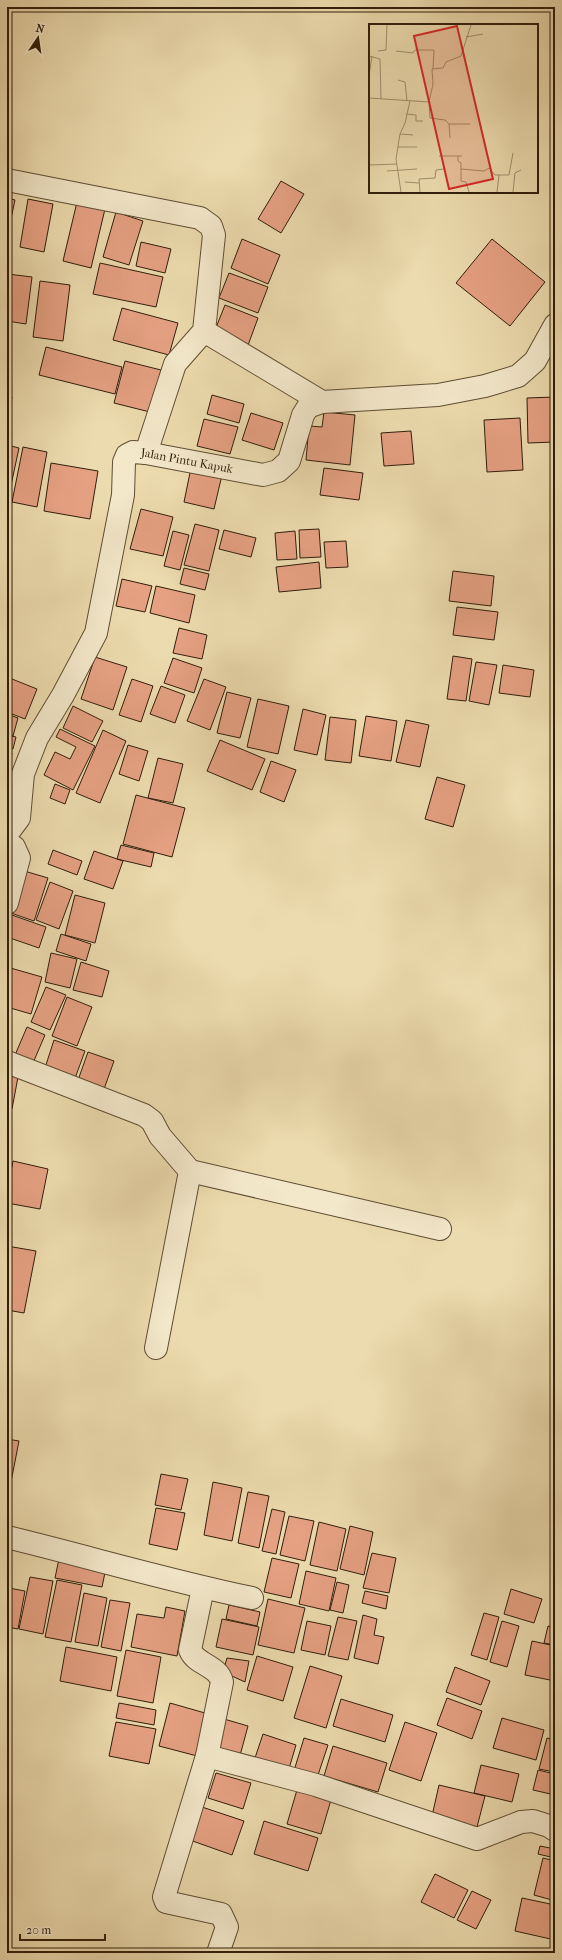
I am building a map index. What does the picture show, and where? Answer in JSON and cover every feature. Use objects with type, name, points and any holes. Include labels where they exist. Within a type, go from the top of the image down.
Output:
[{"type":"street","points":[[7,180],[200,218],[211,226],[214,235],[204,331],[175,364],[146,453]]},
{"type":"street","name":"Jalan Pintu Kapuk","points":[[7,834],[19,818],[23,774],[37,738],[63,695],[96,633],[122,495],[124,462],[127,455],[133,452],[146,453],[263,474],[278,471],[289,461],[303,414],[308,407],[322,402],[438,395],[485,386],[518,376],[535,361],[555,325]]},
{"type":"street","points":[[204,331],[322,402]]},
{"type":"street","points":[[7,842],[14,847],[18,858],[7,902]]},
{"type":"street","points":[[7,1062],[144,1115],[152,1121],[160,1136],[190,1171],[440,1229]]},
{"type":"street","points":[[156,1348],[190,1171]]},
{"type":"street","points":[[7,1537],[203,1588],[252,1598]]},
{"type":"street","points":[[203,1588],[190,1650],[192,1654],[217,1672],[222,1682],[207,1756],[164,1897],[166,1902],[221,1914],[227,1927],[218,1953]]},
{"type":"street","points":[[207,1756],[316,1785],[477,1838],[522,1822],[533,1821],[549,1826],[555,1830]]},
{"type":"building","points":[[281,181],[304,194],[281,233],[258,219]]},
{"type":"building","points":[[7,198],[15,200],[7,237]]},
{"type":"building","points":[[28,199],[53,204],[44,252],[20,247]]},
{"type":"building","points":[[77,202],[105,209],[91,268],[63,261]]},
{"type":"building","points":[[116,212],[143,221],[129,265],[103,257]]},
{"type":"building","points":[[242,239],[280,255],[268,284],[231,268]]},
{"type":"building","points":[[492,239],[545,282],[510,326],[456,283]]},
{"type":"building","points":[[141,242],[171,249],[165,273],[136,266]]},
{"type":"building","points":[[100,263],[163,277],[156,307],[93,294]]},
{"type":"building","points":[[229,273],[268,287],[258,313],[219,298]]},
{"type":"building","points":[[8,274],[32,277],[26,324],[7,321]]},
{"type":"building","points":[[40,281],[70,285],[63,341],[33,337]]},
{"type":"building","points":[[225,305],[258,318],[247,348],[213,335]]},
{"type":"building","points":[[122,308],[178,323],[169,355],[113,340]]},
{"type":"building","points":[[46,347],[122,367],[115,394],[39,375]]},
{"type":"building","points":[[125,361],[161,370],[150,412],[114,403]]},
{"type":"building","points":[[212,395],[244,404],[239,423],[207,414]]},
{"type":"building","points":[[7,396],[12,397],[7,421]]},
{"type":"building","points":[[555,397],[555,442],[528,443],[527,398]]},
{"type":"building","points":[[324,412],[355,415],[350,465],[306,460],[309,426],[322,427]]},
{"type":"building","points":[[251,413],[283,423],[274,450],[242,440]]},
{"type":"building","points":[[520,418],[523,470],[487,472],[484,420]]},
{"type":"building","points":[[204,419],[238,427],[230,454],[197,446]]},
{"type":"building","points":[[411,431],[414,464],[384,466],[381,433]]},
{"type":"building","points":[[7,445],[19,448],[7,504]]},
{"type":"building","points":[[23,447],[47,452],[37,507],[12,502]]},
{"type":"building","points":[[51,463],[98,471],[90,519],[44,511]]},
{"type":"building","points":[[191,468],[222,475],[214,509],[184,502]]},
{"type":"building","points":[[324,468],[363,473],[359,500],[320,495]]},
{"type":"building","points":[[141,509],[173,517],[163,556],[130,549]]},
{"type":"building","points":[[195,524],[219,530],[209,571],[184,565]]},
{"type":"building","points":[[319,529],[321,557],[300,558],[299,530]]},
{"type":"building","points":[[224,530],[256,538],[251,557],[219,549]]},
{"type":"building","points":[[173,531],[189,535],[180,570],[164,566]]},
{"type":"building","points":[[295,531],[297,559],[277,560],[275,533]]},
{"type":"building","points":[[346,541],[348,567],[326,568],[324,542]]},
{"type":"building","points":[[319,562],[321,588],[279,592],[276,567]]},
{"type":"building","points":[[184,568],[209,574],[205,590],[180,584]]},
{"type":"building","points":[[453,571],[494,576],[491,606],[449,601]]},
{"type":"building","points":[[122,579],[152,586],[145,612],[116,606]]},
{"type":"building","points":[[156,586],[195,595],[189,623],[150,613]]},
{"type":"building","points":[[457,607],[498,612],[494,640],[453,635]]},
{"type":"building","points":[[179,628],[207,635],[202,659],[173,653]]},
{"type":"building","points":[[453,656],[472,659],[466,701],[447,699]]},
{"type":"building","points":[[95,657],[127,667],[113,710],[81,699]]},
{"type":"building","points":[[173,658],[202,668],[194,693],[164,683]]},
{"type":"building","points":[[476,662],[497,665],[489,705],[469,701]]},
{"type":"building","points":[[503,665],[534,670],[530,697],[499,693]]},
{"type":"building","points":[[7,677],[37,689],[25,719],[7,712]]},
{"type":"building","points":[[132,679],[153,686],[141,722],[119,715]]},
{"type":"building","points":[[204,679],[226,687],[210,730],[187,721]]},
{"type":"building","points":[[161,686],[185,695],[175,723],[150,714]]},
{"type":"building","points":[[227,692],[251,698],[240,738],[217,733]]},
{"type":"building","points":[[258,699],[289,706],[278,754],[247,747]]},
{"type":"building","points":[[73,706],[103,721],[92,742],[63,728]]},
{"type":"building","points":[[303,709],[326,715],[317,755],[294,750]]},
{"type":"building","points":[[7,714],[18,718],[13,736],[7,734]]},
{"type":"building","points":[[366,716],[397,721],[391,761],[359,756]]},
{"type":"building","points":[[330,717],[356,720],[351,763],[325,760]]},
{"type":"building","points":[[406,720],[429,725],[420,767],[396,762]]},
{"type":"building","points":[[60,729],[95,746],[73,790],[44,775],[55,752],[70,759],[76,747],[56,737]]},
{"type":"building","points":[[103,730],[126,741],[100,803],[76,793]]},
{"type":"building","points":[[7,735],[16,737],[13,749],[7,748]]},
{"type":"building","points":[[220,740],[265,759],[252,790],[207,771]]},
{"type":"building","points":[[128,745],[148,751],[139,781],[119,774]]},
{"type":"building","points":[[7,751],[12,753],[7,771]]},
{"type":"building","points":[[158,758],[183,764],[173,803],[148,798]]},
{"type":"building","points":[[271,761],[296,770],[284,802],[260,792]]},
{"type":"building","points":[[437,777],[465,785],[453,827],[425,819]]},
{"type":"building","points":[[55,784],[70,790],[65,804],[50,798]]},
{"type":"building","points":[[136,795],[185,808],[172,857],[123,844]]},
{"type":"building","points":[[121,845],[154,853],[151,867],[117,859]]},
{"type":"building","points":[[53,850],[82,861],[77,875],[48,864]]},
{"type":"building","points":[[94,851],[123,861],[113,889],[84,879]]},
{"type":"building","points":[[21,870],[48,878],[34,921],[8,912]]},
{"type":"building","points":[[50,882],[73,891],[59,929],[36,920]]},
{"type":"building","points":[[75,895],[105,903],[95,943],[65,935]]},
{"type":"building","points":[[9,914],[46,927],[39,948],[7,937]]},
{"type":"building","points":[[61,934],[91,944],[86,961],[56,951]]},
{"type":"building","points":[[51,953],[77,959],[70,988],[45,982]]},
{"type":"building","points":[[81,962],[109,971],[102,997],[73,990]]},
{"type":"building","points":[[7,967],[42,977],[31,1014],[7,1007]]},
{"type":"building","points":[[46,987],[66,995],[50,1030],[31,1022]]},
{"type":"building","points":[[67,997],[92,1007],[77,1046],[52,1036]]},
{"type":"building","points":[[27,1027],[45,1035],[30,1070],[12,1062]]},
{"type":"building","points":[[54,1040],[85,1051],[74,1081],[44,1071]]},
{"type":"building","points":[[88,1052],[114,1061],[103,1092],[77,1083]]},
{"type":"building","points":[[7,1075],[18,1077],[12,1109],[7,1108]]},
{"type":"building","points":[[13,1161],[48,1169],[40,1209],[7,1203],[7,1192]]},
{"type":"building","points":[[7,1246],[36,1251],[24,1313],[7,1310]]},
{"type":"building","points":[[7,1439],[19,1441],[10,1487],[7,1487]]},
{"type":"building","points":[[161,1474],[188,1479],[181,1510],[155,1505]]},
{"type":"building","points":[[213,1482],[242,1488],[232,1541],[204,1535]]},
{"type":"building","points":[[248,1492],[269,1496],[259,1548],[238,1543]]},
{"type":"building","points":[[156,1508],[185,1513],[177,1550],[149,1544]]},
{"type":"building","points":[[272,1509],[285,1512],[276,1554],[262,1551]]},
{"type":"building","points":[[289,1516],[314,1521],[305,1561],[280,1555]]},
{"type":"building","points":[[319,1522],[346,1529],[337,1571],[310,1565]]},
{"type":"building","points":[[350,1526],[373,1532],[364,1575],[340,1569]]},
{"type":"building","points":[[372,1553],[396,1558],[389,1593],[363,1588]]},
{"type":"building","points":[[60,1554],[107,1563],[102,1587],[55,1578]]},
{"type":"building","points":[[272,1558],[299,1564],[291,1598],[264,1592]]},
{"type":"building","points":[[306,1571],[336,1578],[329,1611],[299,1604]]},
{"type":"building","points":[[30,1577],[53,1581],[43,1634],[19,1629]]},
{"type":"building","points":[[57,1580],[82,1585],[71,1642],[45,1637]]},
{"type":"building","points":[[337,1582],[349,1585],[343,1613],[330,1610]]},
{"type":"building","points":[[9,1588],[25,1591],[18,1629],[7,1627],[7,1599]]},
{"type":"building","points":[[511,1589],[542,1599],[534,1623],[504,1614]]},
{"type":"building","points":[[365,1591],[388,1596],[386,1609],[362,1603]]},
{"type":"building","points":[[84,1593],[107,1598],[98,1646],[75,1642]]},
{"type":"building","points":[[268,1599],[305,1608],[294,1653],[258,1645]]},
{"type":"building","points":[[110,1600],[130,1603],[121,1651],[101,1647]]},
{"type":"building","points":[[229,1605],[260,1612],[257,1626],[226,1619]]},
{"type":"building","points":[[166,1607],[185,1611],[177,1656],[131,1647],[137,1614],[164,1618]]},
{"type":"building","points":[[484,1613],[499,1617],[487,1660],[471,1655]]},
{"type":"building","points":[[363,1615],[377,1619],[374,1635],[384,1637],[378,1664],[354,1658]]},
{"type":"building","points":[[338,1617],[357,1621],[348,1660],[328,1656]]},
{"type":"building","points":[[222,1619],[259,1627],[253,1655],[216,1647]]},
{"type":"building","points":[[307,1621],[331,1626],[325,1655],[301,1650]]},
{"type":"building","points":[[502,1621],[519,1626],[507,1667],[490,1662]]},
{"type":"building","points":[[548,1626],[555,1628],[555,1645],[544,1643]]},
{"type":"building","points":[[532,1641],[555,1646],[555,1681],[525,1675]]},
{"type":"building","points":[[66,1647],[117,1657],[111,1691],[60,1681]]},
{"type":"building","points":[[126,1650],[161,1657],[153,1703],[117,1696]]},
{"type":"building","points":[[257,1656],[293,1667],[283,1701],[247,1690]]},
{"type":"building","points":[[227,1658],[249,1661],[245,1682],[223,1672]]},
{"type":"building","points":[[310,1666],[342,1676],[326,1728],[294,1718]]},
{"type":"building","points":[[455,1667],[490,1681],[481,1705],[446,1692]]},
{"type":"building","points":[[447,1698],[482,1711],[472,1739],[437,1725]]},
{"type":"building","points":[[341,1699],[393,1715],[385,1742],[333,1726]]},
{"type":"building","points":[[119,1703],[156,1710],[154,1725],[116,1718]]},
{"type":"building","points":[[170,1703],[212,1715],[201,1757],[159,1746]]},
{"type":"building","points":[[502,1718],[544,1730],[536,1760],[493,1748]]},
{"type":"building","points":[[224,1719],[248,1726],[238,1763],[213,1757]]},
{"type":"building","points":[[116,1722],[156,1729],[149,1764],[109,1756]]},
{"type":"building","points":[[405,1722],[437,1733],[421,1781],[389,1770]]},
{"type":"building","points":[[263,1734],[296,1745],[288,1772],[254,1761]]},
{"type":"building","points":[[304,1738],[328,1745],[316,1781],[293,1774]]},
{"type":"building","points":[[547,1738],[555,1740],[555,1772],[539,1769]]},
{"type":"building","points":[[333,1746],[387,1763],[378,1792],[324,1776]]},
{"type":"building","points":[[481,1765],[519,1774],[512,1802],[474,1793]]},
{"type":"building","points":[[538,1770],[555,1774],[555,1795],[533,1790]]},
{"type":"building","points":[[216,1773],[251,1783],[243,1809],[208,1798]]},
{"type":"building","points":[[299,1783],[333,1793],[321,1834],[287,1824]]},
{"type":"building","points":[[439,1785],[485,1796],[477,1827],[432,1816]]},
{"type":"building","points":[[199,1806],[244,1821],[232,1855],[187,1839]]},
{"type":"building","points":[[264,1821],[318,1838],[308,1871],[254,1854]]},
{"type":"building","points":[[540,1846],[555,1849],[555,1858],[538,1854]]},
{"type":"building","points":[[543,1858],[555,1861],[555,1890],[552,1900],[534,1895]]},
{"type":"building","points":[[435,1874],[468,1890],[454,1918],[421,1902]]},
{"type":"building","points":[[472,1891],[491,1900],[476,1929],[457,1920]]},
{"type":"building","points":[[522,1898],[555,1905],[555,1940],[515,1931]]}]
